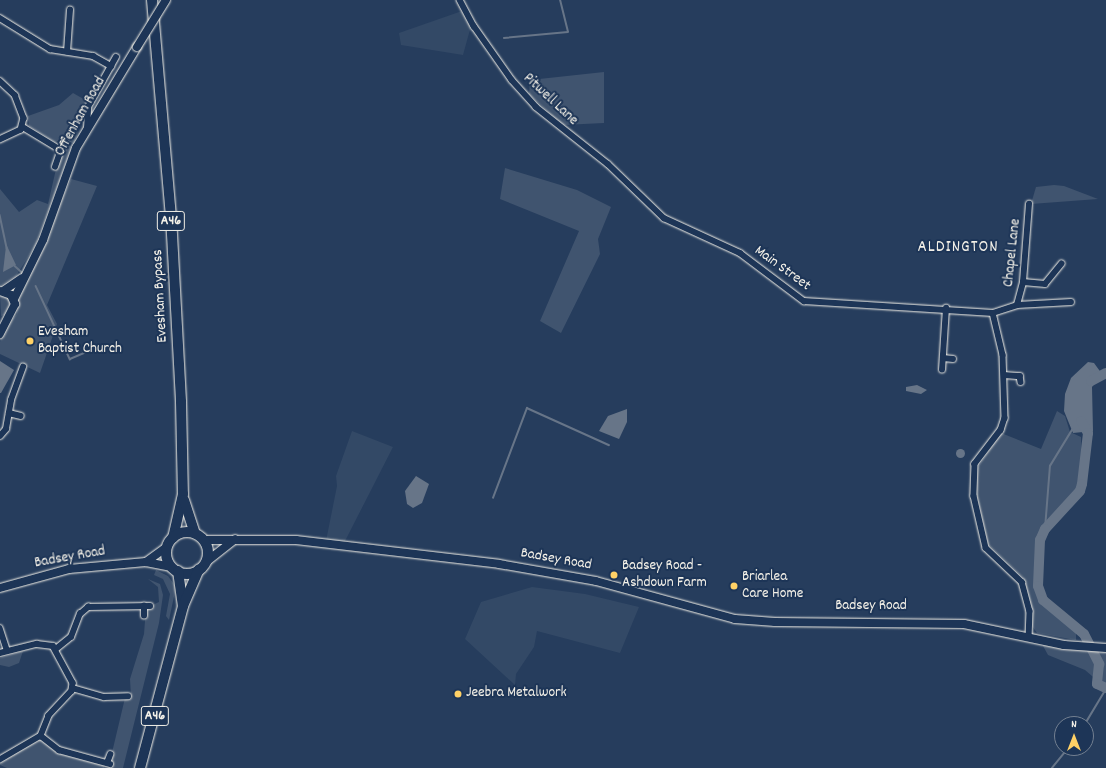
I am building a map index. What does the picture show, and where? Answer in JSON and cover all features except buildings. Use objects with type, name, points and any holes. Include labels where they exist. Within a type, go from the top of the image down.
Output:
[{"type":"highway","name":"Evesham Bypass","points":[[152,0],[174,262],[183,494],[195,533]]},
{"type":"highway","name":"Evesham Bypass","points":[[170,542],[183,494]]},
{"type":"highway","points":[[183,532],[195,533],[204,540],[208,551],[203,566],[189,573],[175,569],[170,542],[183,532]]},
{"type":"highway","name":"A46","points":[[140,768],[183,606],[203,566]]},
{"type":"highway","name":"A46","points":[[175,569],[183,606]]},
{"type":"main road","name":"Offenham Road","points":[[10,316],[15,308],[14,299],[43,240],[86,129],[166,0]]},
{"type":"main road","name":"Offenham Road","points":[[2,291],[25,275]]},
{"type":"main road","points":[[2,291],[14,299]]},
{"type":"main road","points":[[0,319],[10,316]]},
{"type":"main road","points":[[0,334],[10,316]]},
{"type":"main road","points":[[203,566],[235,539]]},
{"type":"main road","name":"Badsey Road","points":[[204,540],[235,539],[340,544],[505,565],[603,582],[735,618],[775,622],[964,624],[1081,647],[1106,648]]},
{"type":"main road","points":[[146,562],[170,542]]},
{"type":"main road","name":"Badsey Road","points":[[0,588],[69,569],[146,562],[175,569]]},
{"type":"street","name":"Pitwell Lane","points":[[460,0],[474,26],[527,96],[608,164],[644,201]]},
{"type":"street","points":[[67,52],[70,10]]},
{"type":"street","points":[[0,18],[50,49],[93,56],[111,66]]},
{"type":"street","points":[[86,129],[88,107],[116,57]]},
{"type":"street","points":[[0,81],[18,102],[23,127],[61,150]]},
{"type":"street","points":[[0,140],[18,133],[23,127]]},
{"type":"street","points":[[54,167],[65,142]]},
{"type":"street","name":"Main Street","points":[[644,201],[681,228],[740,253],[804,301],[946,308],[993,313]]},
{"type":"street","name":"Chapel Lane","points":[[1017,305],[1023,282],[1029,204]]},
{"type":"street","points":[[1023,282],[1045,284],[1061,264]]},
{"type":"street","points":[[1029,638],[1030,610],[1022,582],[986,548],[974,496],[975,464],[1004,424],[1003,355],[993,313],[1017,305],[1071,302]]},
{"type":"street","points":[[942,370],[946,308]]},
{"type":"street","points":[[943,358],[953,359]]},
{"type":"street","points":[[0,436],[9,413],[23,367]]},
{"type":"street","points":[[1004,375],[1020,376],[1020,382]]},
{"type":"street","points":[[9,413],[21,416]]},
{"type":"street","points":[[56,649],[71,637],[80,614],[88,607],[147,606],[144,616]]},
{"type":"street","points":[[0,628],[7,650]]},
{"type":"street","points":[[0,653],[7,650],[47,644],[56,649],[72,678],[72,688],[52,712],[41,736],[0,760]]},
{"type":"street","points":[[72,688],[104,697],[128,696]]},
{"type":"street","points":[[41,736],[59,750],[109,764],[110,755]]},
{"type":"shaded area","points":[[462,11],[471,26],[463,55],[401,45],[399,33]]},
{"type":"shaded area","points":[[604,72],[604,123],[563,125],[529,94],[530,80]]},
{"type":"shaded area","points":[[73,93],[87,101],[74,144],[63,139],[55,142],[29,126],[28,116],[59,105]]},
{"type":"shaded area","points":[[67,144],[72,147],[35,246],[16,276],[0,286],[0,189],[19,212],[37,200],[48,204],[56,169]]},
{"type":"shaded area","points":[[505,168],[577,190],[611,207],[598,239],[600,254],[561,333],[540,321],[579,231],[500,199]]},
{"type":"shaded area","points":[[71,179],[97,186],[47,305],[57,324],[40,373],[0,354],[0,342],[5,328],[17,314],[18,297]]},
{"type":"shaded area","points":[[1054,185],[1064,186],[1098,199],[1031,204],[1036,187]]},
{"type":"shaded area","points":[[6,246],[16,265],[3,272]]},
{"type":"shaded area","points":[[0,294],[6,295],[12,304],[8,314],[1,316]]},
{"type":"shaded area","points":[[0,361],[14,370],[1,393],[0,393]]},
{"type":"shaded area","points":[[1088,362],[1094,363],[1102,374],[1092,387],[1093,431],[1073,433],[1064,411],[1065,394],[1071,378]]},
{"type":"shaded area","points":[[917,385],[927,390],[921,394],[906,391],[906,387]]},
{"type":"shaded area","points":[[627,409],[627,422],[619,439],[599,431],[608,416]]},
{"type":"shaded area","points":[[1057,411],[1065,416],[1070,432],[1081,437],[1082,464],[1076,489],[1040,540],[1038,586],[1043,600],[1076,626],[1076,640],[1037,633],[1032,626],[1031,607],[1023,577],[988,544],[975,486],[976,470],[1001,433],[1041,449]]},
{"type":"shaded area","points":[[352,431],[393,447],[344,543],[326,541],[337,486],[336,476]]},
{"type":"shaded area","points":[[958,449],[962,449],[964,453],[962,457],[958,457],[956,455],[956,451]]},
{"type":"shaded area","points":[[416,476],[429,484],[422,503],[413,508],[407,504],[405,491]]},
{"type":"shaded area","points":[[156,570],[168,576],[176,587],[169,620],[166,616],[170,594],[163,579],[154,575]]},
{"type":"shaded area","points":[[148,579],[160,584],[163,595],[159,623],[123,768],[107,768],[113,762],[110,761],[125,698],[131,697],[130,679],[144,634],[146,608],[159,602],[158,587]]},
{"type":"shaded area","points":[[532,587],[585,594],[639,607],[620,653],[537,631],[534,647],[516,674],[515,685],[465,639],[481,602]]},
{"type":"shaded area","points":[[1042,644],[1106,651],[1106,688],[1085,670],[1048,655]]},
{"type":"shaded area","points":[[23,651],[19,663],[9,667],[0,665],[0,658]]},
{"type":"shaded area","points":[[41,739],[49,745],[105,765],[104,768],[7,768],[0,765],[7,757]]},
{"type":"waterway","points":[[504,38],[568,32],[560,0]]},
{"type":"waterway","points":[[0,215],[7,248]]},
{"type":"waterway","points":[[15,266],[24,274]]},
{"type":"waterway","points":[[36,286],[70,359],[96,348]]},
{"type":"waterway","points":[[1091,381],[1106,373]]},
{"type":"waterway","points":[[493,498],[527,408],[609,445]]},
{"type":"waterway","points":[[1081,421],[1088,433],[1082,484],[1080,491],[1045,529],[1040,540],[1038,586],[1043,600],[1084,634],[1099,664],[1097,684],[1106,688]]},
{"type":"waterway","points":[[1045,529],[1050,466],[1072,430]]},
{"type":"waterway","points":[[1090,716],[1106,689]]},
{"type":"waterway","points":[[1052,768],[1062,756]]},
{"type":"place","name":"Evesham Baptist Church","points":[[30,341]]},
{"type":"place","name":"Badsey Road - Ashdown Farm","points":[[614,575]]},
{"type":"place","name":"Briarlea Care Home","points":[[734,586]]},
{"type":"place","name":"Jeebra Metalwork","points":[[458,694]]},
{"type":"district","name":"ALDINGTON","points":[[958,249]]}]
